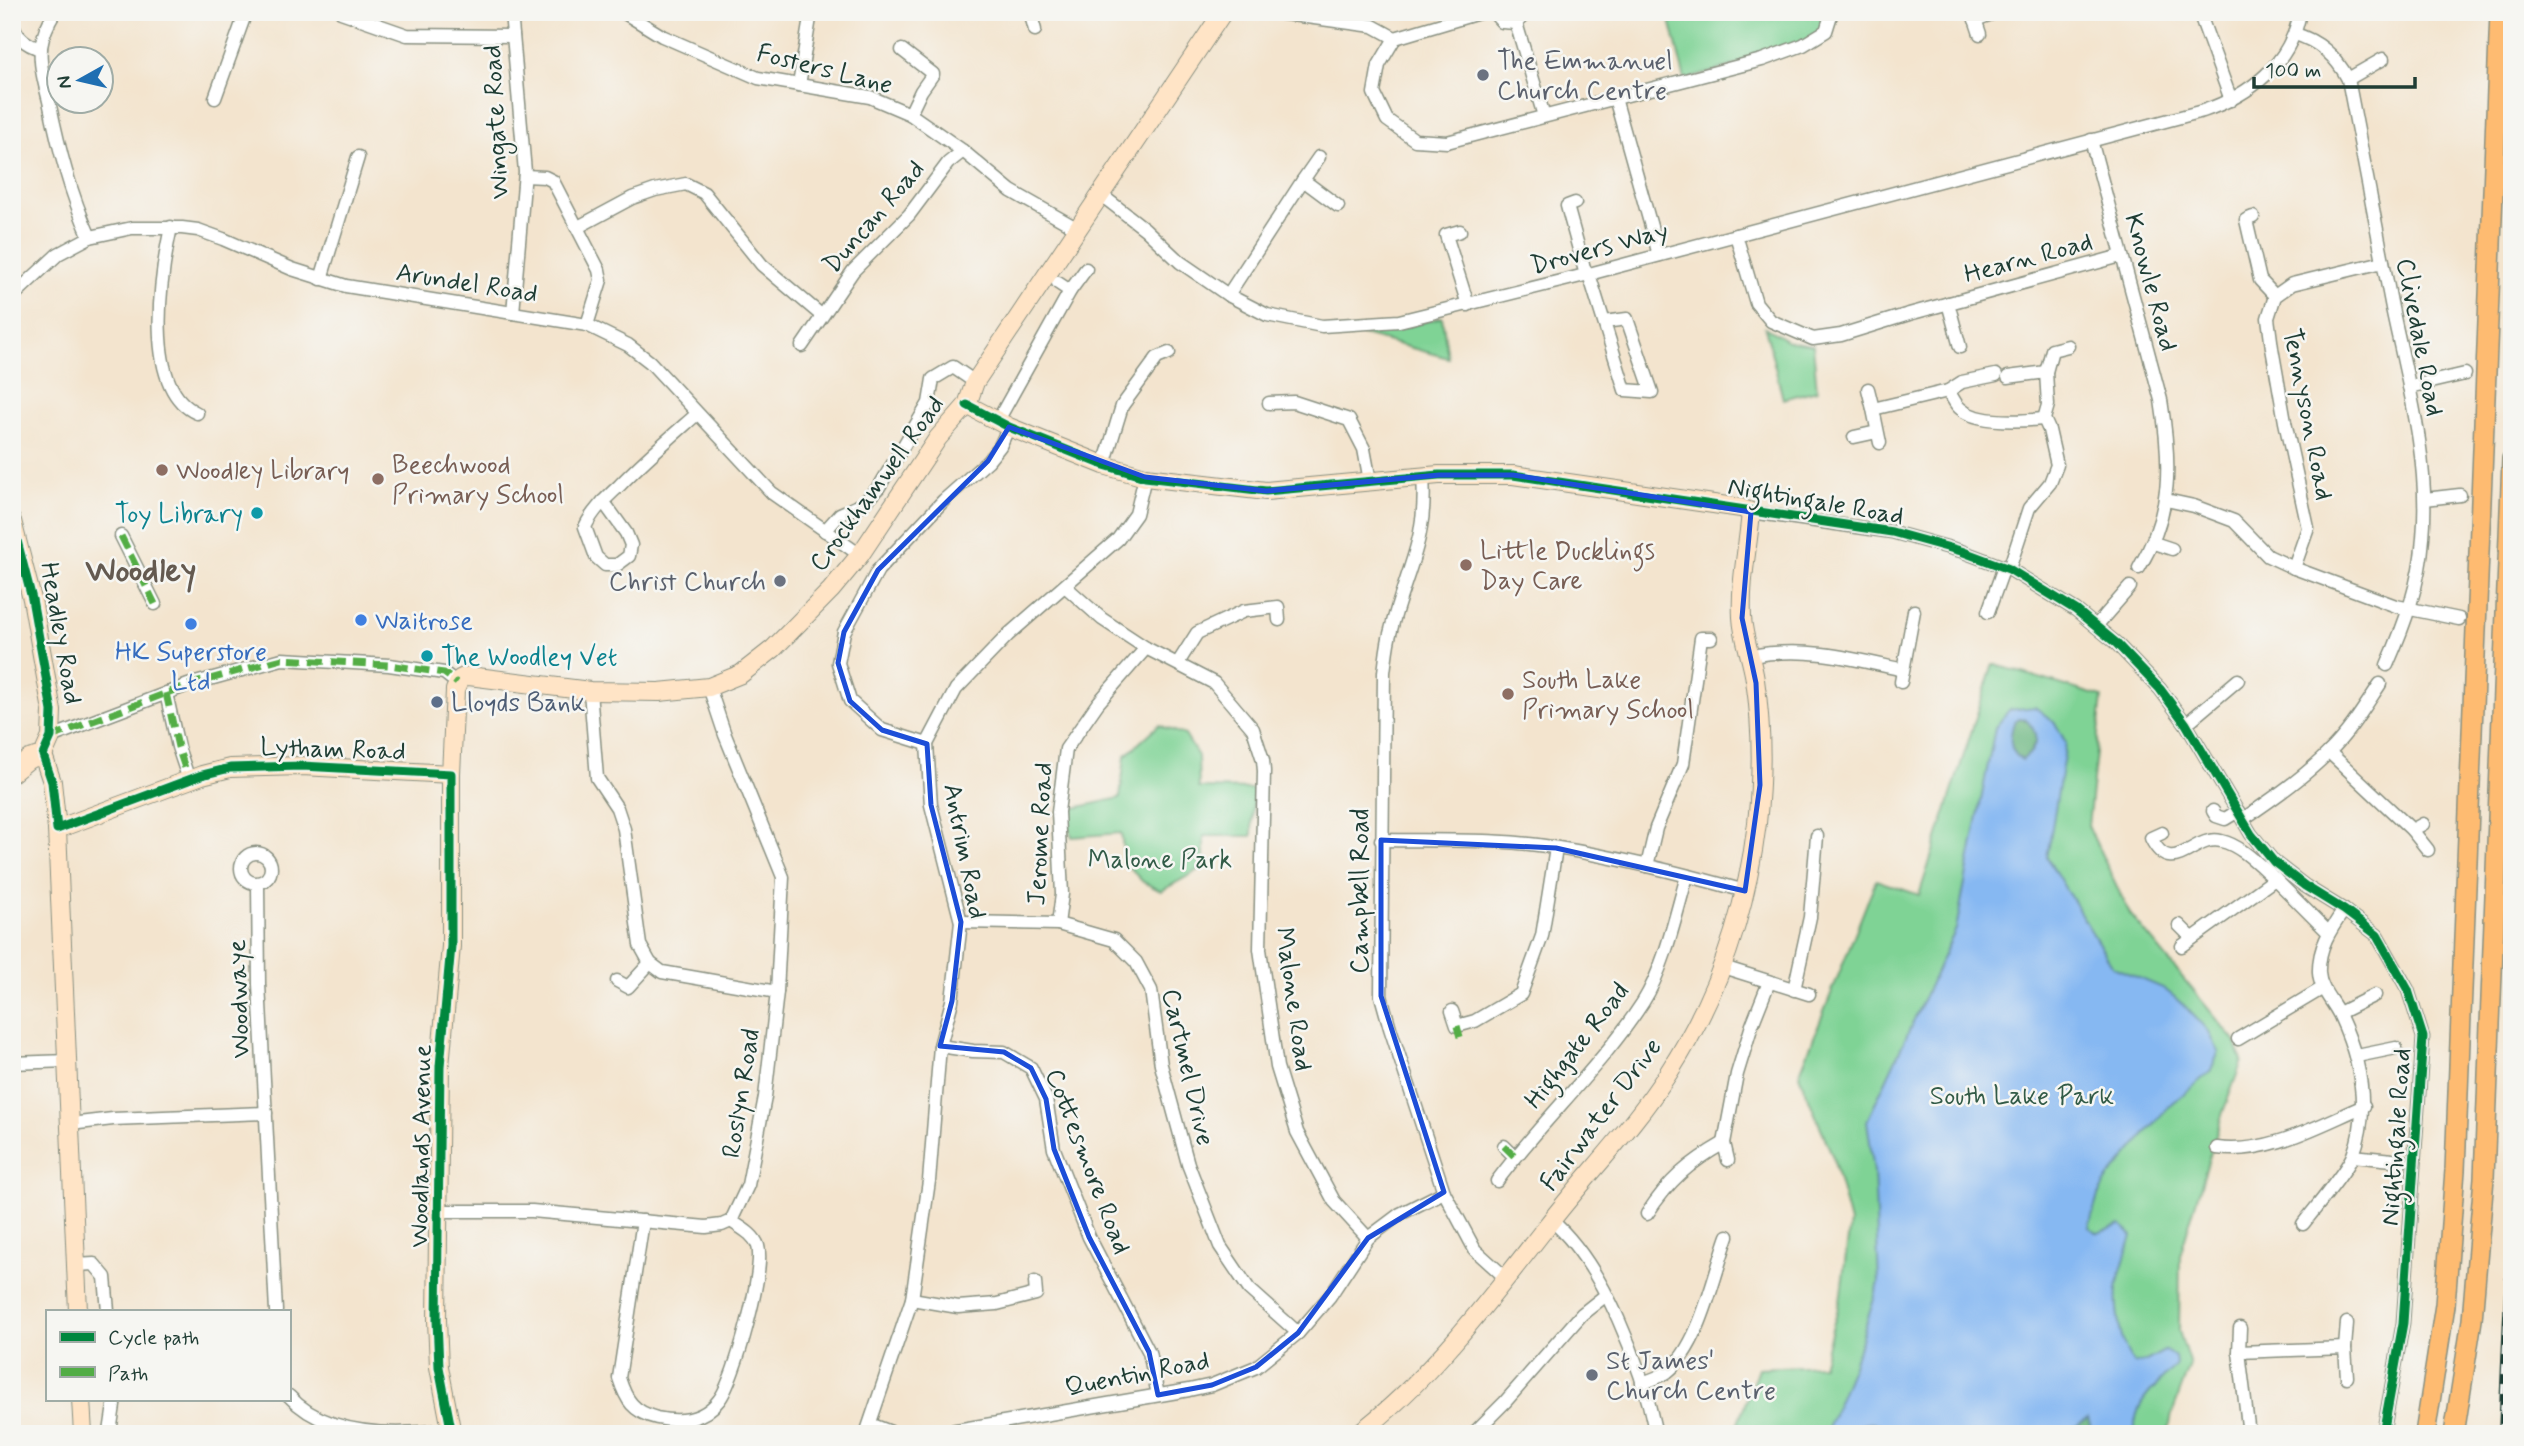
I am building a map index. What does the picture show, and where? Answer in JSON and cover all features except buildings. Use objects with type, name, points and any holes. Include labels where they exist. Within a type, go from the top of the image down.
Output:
[{"type":"main road","points":[[2425,1434],[2445,1305],[2455,1170],[2500,12]]},
{"type":"main road","points":[[2454,1434],[2472,1320],[2484,1178],[2512,459]]},
{"type":"street","points":[[55,12],[47,24],[41,49],[43,77],[62,164],[73,201],[90,237]]},
{"type":"street","points":[[215,98],[246,12]]},
{"type":"street","points":[[341,12],[407,34],[513,36]]},
{"type":"street","name":"Wingate Road","points":[[511,12],[525,176],[513,313]]},
{"type":"street","name":"Fosters Lane","points":[[622,12],[662,36],[758,78],[870,97],[910,114],[963,151],[1011,191],[1077,229]]},
{"type":"street","points":[[799,85],[811,12]]},
{"type":"street","points":[[1030,12],[1035,30]]},
{"type":"street","name":"Crockhamwell Road","points":[[51,737],[166,693],[186,681],[282,659],[389,665],[444,673],[460,680],[590,691],[659,692],[709,687],[741,674],[773,649],[860,555],[938,438],[967,405],[975,382],[1223,12]]},
{"type":"street","points":[[1270,12],[1373,26],[1395,38]]},
{"type":"street","points":[[1482,12],[1395,38],[1380,65],[1374,93],[1387,120],[1415,140],[1447,142],[1762,60],[1802,45],[1826,31],[1832,12]]},
{"type":"street","points":[[1493,12],[1502,22],[1516,23],[1527,12]]},
{"type":"street","points":[[1980,34],[1974,16],[1997,12]]},
{"type":"street","points":[[2199,12],[2231,100]]},
{"type":"street","points":[[2295,34],[2300,12]]},
{"type":"street","points":[[12,22],[27,46],[41,49]]},
{"type":"street","points":[[1516,23],[1544,116]]},
{"type":"street","name":"Drovers Way","points":[[1100,194],[1145,229],[1180,262],[1228,295],[1267,316],[1322,326],[1399,321],[1588,274],[2203,111],[2231,100],[2264,78],[2295,34]]},
{"type":"street","name":"Clivedale Road","points":[[2295,34],[2323,47],[2343,69],[2347,79],[2409,387],[2422,468],[2425,499],[2420,569],[2409,609],[2387,665]]},
{"type":"street","points":[[902,50],[939,75],[921,91],[910,114]]},
{"type":"street","points":[[2347,79],[2383,59]]},
{"type":"street","points":[[1615,98],[1659,255]]},
{"type":"street","name":"Knowle Road","points":[[2091,140],[2161,400],[2166,436],[2166,500],[2154,543],[2139,568]]},
{"type":"street","name":"Duncan Road","points":[[802,346],[853,271],[909,215],[948,163],[963,151]]},
{"type":"street","points":[[321,279],[358,157]]},
{"type":"street","points":[[1228,295],[1319,157]]},
{"type":"street","points":[[525,176],[545,177],[552,181],[599,270],[601,281],[587,325]]},
{"type":"street","points":[[1303,180],[1339,206]]},
{"type":"street","name":"Duncan Road","points":[[578,227],[632,198],[686,184],[704,193],[762,265],[821,315]]},
{"type":"street","points":[[1567,206],[1625,390],[1654,392],[1627,319],[1604,322]]},
{"type":"street","points":[[2245,220],[2260,279],[2275,296]]},
{"type":"street","points":[[170,227],[160,291],[160,328],[164,359],[169,384],[184,407],[197,413]]},
{"type":"street","name":"Arundel Road","points":[[12,297],[58,254],[90,237],[132,228],[170,227],[198,230],[321,279],[346,286],[587,325],[628,345],[650,362],[772,493],[860,555]]},
{"type":"street","points":[[1460,231],[1446,235],[1468,305]]},
{"type":"street","name":"Hearn Road","points":[[1736,235],[1756,303],[1771,321],[1813,339],[1841,335],[2121,256]]},
{"type":"street","name":"Tennyson Road","points":[[2294,568],[2308,528],[2284,422],[2268,318],[2275,296],[2292,284],[2383,262]]},
{"type":"street","points":[[1086,270],[1070,291],[1003,425],[1000,446],[878,570],[844,632],[838,663],[850,701],[882,730],[927,744],[956,690],[1008,635],[1118,539],[1136,514],[1145,477]]},
{"type":"street","points":[[1058,283],[1070,291]]},
{"type":"street","name":"Hearn Road","points":[[1948,303],[1961,347]]},
{"type":"street","points":[[1987,612],[2029,508],[2050,482],[2057,465],[2049,430],[2043,419],[2048,405],[2046,372],[2052,350],[2068,346]]},
{"type":"street","points":[[1104,465],[1122,406],[1160,353]]},
{"type":"street","name":"Crockhamwell Road","points":[[825,531],[840,514],[863,504],[879,487],[929,403],[933,379],[953,367],[975,382]]},
{"type":"street","points":[[1873,409],[1948,391],[1962,382],[1998,374],[2046,372]]},
{"type":"street","points":[[2409,387],[2465,374]]},
{"type":"street","points":[[1854,437],[1879,438],[1868,389]]},
{"type":"street","points":[[1948,391],[1958,407],[1967,413],[2003,420],[2043,419]]},
{"type":"street","points":[[1276,406],[1294,402],[1349,419],[1364,449],[1370,481]]},
{"type":"street","name":"Nightingale Road","points":[[967,405],[1003,425],[1104,465],[1145,477],[1266,491],[1438,475],[1513,475],[1892,532],[1949,547],[2007,568],[2056,597],[2096,626],[2160,689],[2186,724],[2251,834],[2274,862],[2377,935],[2407,990],[2423,1037],[2403,1323],[2383,1434]]},
{"type":"street","points":[[603,501],[626,533],[631,545],[629,556],[617,565],[606,565],[596,557],[585,527],[590,516],[603,501],[641,463],[697,414]]},
{"type":"street","name":"Campbell Road","points":[[1423,478],[1424,513],[1421,531],[1391,630],[1384,672],[1381,996],[1444,1192],[1475,1250],[1507,1279]]},
{"type":"street","points":[[2425,499],[2460,495]]},
{"type":"street","points":[[2166,500],[2194,506],[2234,521],[2268,556],[2294,568],[2409,609],[2459,619]]},
{"type":"street","name":"Fairwater Drive","points":[[1358,1434],[1419,1377],[1507,1279],[1551,1220],[1641,1110],[1669,1072],[1706,1006],[1724,967],[1745,891],[1757,824],[1760,785],[1758,707],[1751,656],[1742,618],[1742,583],[1751,512]]},
{"type":"street","name":"Headley Road","points":[[12,520],[43,657],[52,711],[51,737],[43,755]]},
{"type":"street","points":[[121,536],[155,604]]},
{"type":"street","points":[[2154,543],[2172,549]]},
{"type":"street","name":"Malone Road","points":[[1066,587],[1102,619],[1146,648],[1214,683],[1253,729],[1264,771],[1260,948],[1278,1067],[1297,1132],[1334,1201],[1368,1238]]},
{"type":"street","points":[[2096,626],[2130,587]]},
{"type":"street","points":[[1178,663],[1196,633],[1244,611],[1278,607]]},
{"type":"street","points":[[1751,656],[1807,651],[1902,676],[1914,611]]},
{"type":"street","points":[[1647,866],[1656,828],[1683,764],[1700,638],[1711,638]]},
{"type":"street","name":"Jerome Road","points":[[1058,923],[1062,894],[1058,812],[1066,749],[1098,703],[1146,648]]},
{"type":"street","name":"Woodlands Avenue","points":[[452,1431],[438,1352],[440,1066],[451,946],[451,774],[460,680]]},
{"type":"street","points":[[2186,724],[2231,693],[2238,680]]},
{"type":"street","points":[[2213,811],[2216,816],[2225,818],[2241,815],[2274,799],[2329,752],[2359,716],[2380,684]]},
{"type":"street","name":"Roslyn Road","points":[[709,687],[725,734],[783,877],[777,992],[765,1097],[748,1185],[732,1221]]},
{"type":"street","points":[[590,691],[597,778],[617,808],[624,829],[640,945],[650,963],[662,972],[777,992]]},
{"type":"street","points":[[166,693],[178,747],[189,780]]},
{"type":"street","name":"Antrim Road","points":[[868,1429],[912,1299],[929,1181],[940,1045],[952,1001],[961,922],[931,805],[927,744]]},
{"type":"street","points":[[2329,752],[2418,827],[2428,850]]},
{"type":"street","points":[[12,773],[29,759],[43,755],[52,782],[57,829],[78,1310]]},
{"type":"street","name":"Lytham Road","points":[[57,829],[189,780],[230,768],[302,766],[451,774]]},
{"type":"street","points":[[1794,990],[1821,857],[1817,836]]},
{"type":"street","points":[[2151,837],[2155,846],[2165,855],[2177,856],[2209,840],[2222,841],[2248,856],[2275,879],[2328,932]]},
{"type":"street","points":[[1381,840],[1492,841],[1556,848],[1647,866],[1745,891]]},
{"type":"street","points":[[1452,1011],[1459,1032],[1521,994],[1542,936],[1556,848]]},
{"type":"street","name":"Highgate Road","points":[[1497,1181],[1605,1053],[1644,1001],[1668,946],[1687,876]]},
{"type":"street","points":[[2179,925],[2187,942],[2275,879]]},
{"type":"street","name":"Woodwaye","points":[[258,884],[259,984],[276,1310]]},
{"type":"street","points":[[2303,1224],[2353,1156],[2364,1106],[2357,1056],[2339,1013],[2323,988],[2319,974],[2321,953],[2328,932],[2344,910]]},
{"type":"street","name":"Cartmel Drive","points":[[961,922],[1058,923],[1114,940],[1136,962],[1150,990],[1161,1065],[1188,1164],[1220,1246],[1249,1290],[1298,1333]]},
{"type":"street","points":[[626,988],[650,963]]},
{"type":"street","points":[[1724,967],[1809,994]]},
{"type":"street","points":[[1728,1160],[1724,1143],[1737,1073],[1769,982]]},
{"type":"street","points":[[2246,1038],[2323,988]]},
{"type":"street","points":[[2339,1013],[2375,995]]},
{"type":"street","name":"Cottesmore Road","points":[[940,1045],[973,1051],[1004,1052],[1031,1068],[1046,1099],[1054,1149],[1088,1237],[1149,1352],[1158,1395]]},
{"type":"street","points":[[2357,1056],[2396,1048]]},
{"type":"street","points":[[12,1063],[68,1061]]},
{"type":"street","points":[[2224,1153],[2271,1144],[2364,1106]]},
{"type":"street","points":[[70,1124],[113,1119],[266,1113]]},
{"type":"street","points":[[1647,1214],[1660,1195],[1694,1160],[1724,1143]]},
{"type":"street","points":[[1504,1146],[1515,1157]]},
{"type":"street","points":[[2353,1156],[2402,1161]]},
{"type":"street","name":"Quentin Road","points":[[933,1434],[1212,1385],[1256,1367],[1298,1333],[1330,1296],[1368,1238],[1400,1214],[1444,1192]]},
{"type":"street","points":[[439,1211],[532,1211],[643,1221],[706,1227],[723,1226],[732,1221],[754,1236],[759,1247],[752,1301],[739,1354],[719,1401],[700,1417],[674,1422],[646,1415],[626,1398],[619,1378],[643,1221]]},
{"type":"street","points":[[1551,1220],[1581,1256],[1606,1295],[1625,1335],[1656,1434]]},
{"type":"street","points":[[1642,1383],[1669,1371],[1681,1357],[1709,1297],[1728,1236]]},
{"type":"street","points":[[1721,1254],[1734,1259]]},
{"type":"street","points":[[76,1265],[94,1264],[105,1276],[108,1310]]},
{"type":"street","points":[[912,1299],[958,1307],[997,1304],[1040,1289]]},
{"type":"street","points":[[1473,1434],[1505,1402],[1582,1314],[1606,1295]]},
{"type":"street","points":[[2347,1323],[2347,1377]]},
{"type":"street","points":[[2240,1328],[2239,1352],[2249,1434]]},
{"type":"street","points":[[2239,1352],[2345,1348]]},
{"type":"street","points":[[290,1397],[329,1423],[355,1431],[452,1431]]},
{"type":"street","points":[[81,1400],[83,1434]]},
{"type":"street","points":[[108,1434],[115,1400]]},
{"type":"street","points":[[868,1429],[896,1434]]},
{"type":"highlighted area","points":[[1009,427],[1145,477],[1266,491],[1439,475],[1513,475],[1751,512],[1742,618],[1756,683],[1760,785],[1745,891],[1556,848],[1381,840],[1381,996],[1444,1192],[1368,1238],[1298,1333],[1256,1367],[1212,1385],[1158,1395],[1149,1352],[1089,1237],[1054,1149],[1046,1099],[1031,1068],[1004,1052],[940,1046],[952,1001],[961,922],[931,805],[927,744],[882,730],[850,701],[838,663],[844,632],[878,570],[988,461]]},
{"type":"green space","points":[[1668,12],[1832,12],[1826,31],[1803,45],[1685,80]]},
{"type":"green space","points":[[1442,317],[1448,358],[1349,331],[1401,328]]},
{"type":"green space","points":[[1765,327],[1788,341],[1813,345],[1817,390],[1783,399]]},
{"type":"green space","name":"South Lake Park","points":[[1993,664],[2102,697],[2088,826],[2130,914],[2235,1041],[2242,1061],[2223,1112],[2180,1255],[2179,1331],[2190,1365],[2172,1414],[2168,1434],[1737,1434],[1737,1426],[1758,1368],[1822,1365],[1840,1301],[1850,1223],[1833,1157],[1799,1075],[1876,880],[1919,895]]},
{"type":"green space","points":[[2018,719],[2032,725],[2036,736],[2032,749],[2022,760],[2014,752],[2011,743],[2012,728]]},
{"type":"green space","name":"Malone Park","points":[[1159,725],[1185,735],[1198,756],[1199,788],[1253,789],[1252,836],[1204,836],[1204,867],[1161,891],[1143,882],[1125,863],[1121,833],[1072,837],[1065,810],[1120,798],[1125,756]]},
{"type":"green space","points":[[2088,1419],[2093,1434],[2062,1434],[2063,1431]]},
{"type":"green space","points":[[1870,1422],[1886,1425],[1899,1434],[1849,1434],[1855,1427]]},
{"type":"water","name":"South Lake Park","points":[[2035,707],[2055,723],[2066,743],[2047,858],[2113,967],[2163,988],[2181,1002],[2209,1032],[2219,1052],[2210,1072],[2168,1107],[2107,1180],[2098,1196],[2089,1227],[2098,1233],[2121,1225],[2132,1236],[2117,1289],[2118,1317],[2129,1357],[2134,1363],[2146,1361],[2166,1350],[2175,1357],[2176,1364],[2142,1403],[2135,1422],[2135,1434],[2093,1434],[2088,1419],[2062,1434],[1899,1434],[1880,1424],[1867,1423],[1849,1434],[1828,1434],[1829,1424],[1853,1365],[1879,1283],[1874,1171],[1867,1121],[1956,929],[1995,728],[2009,710]],"holes":[[[2025,719],[2033,729],[2036,740],[2032,751],[2022,760],[2012,748],[2011,733],[2014,722]]]},
{"type":"railway","points":[[2501,1434],[2512,1171]]},
{"type":"marked path","points":[[121,536],[155,604]]},
{"type":"marked path","points":[[51,737],[188,685],[282,659],[389,665],[444,673],[457,683]]},
{"type":"marked path","points":[[166,693],[178,747],[189,780]]},
{"type":"marked path","points":[[1457,1026],[1460,1037]]},
{"type":"marked path","points":[[1504,1146],[1515,1157]]},
{"type":"cycle path","points":[[967,405],[1009,427],[1104,465],[1145,477],[1266,491],[1439,475],[1513,475],[1892,532],[1961,551],[2009,569],[2076,610],[2116,643],[2160,689],[2186,724],[2251,834],[2274,862],[2377,935],[2408,990],[2423,1037],[2403,1323],[2383,1434]]},
{"type":"cycle path","points":[[12,521],[32,599],[52,711],[51,737],[43,755],[52,782],[57,829],[202,775],[230,768],[302,766],[451,774],[451,946],[440,1066],[437,1320],[439,1367],[452,1434]]},
{"type":"place","name":"The Emmanuel Church Centre","points":[[1483,75]]},
{"type":"place","name":"Woodley Library","points":[[162,470]]},
{"type":"place","name":"Beechwood Primary School","points":[[378,479]]},
{"type":"place","name":"Toy Library","points":[[257,513]]},
{"type":"place","name":"Little Ducklings Day Care","points":[[1466,565]]},
{"type":"place","name":"Christ Church","points":[[780,581]]},
{"type":"place","name":"Waitrose","points":[[361,620]]},
{"type":"place","name":"HK Superstore Ltd","points":[[191,624]]},
{"type":"place","name":"The Woodley Vet","points":[[427,656]]},
{"type":"place","name":"South Lake Primary School","points":[[1508,694]]},
{"type":"place","name":"Lloyds Bank","points":[[437,702]]},
{"type":"place","name":"St James' Church Centre","points":[[1592,1375]]},
{"type":"district","name":"Woodley","points":[[141,569]]}]
